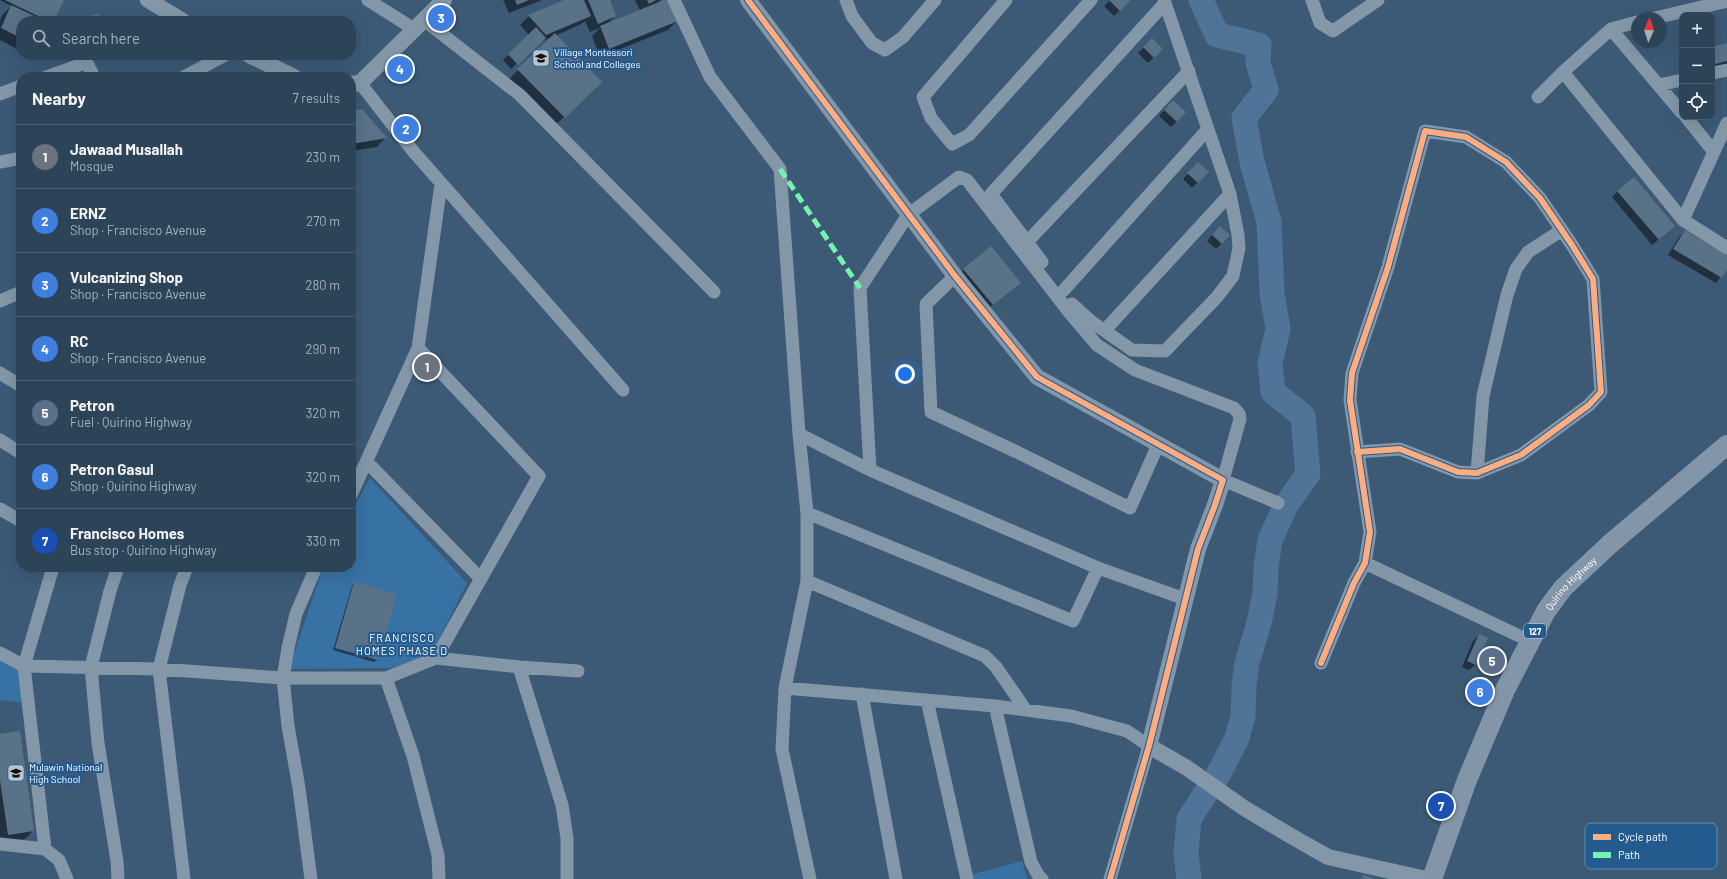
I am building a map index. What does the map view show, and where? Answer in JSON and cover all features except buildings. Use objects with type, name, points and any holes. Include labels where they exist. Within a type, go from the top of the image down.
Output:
[{"type":"main road","name":"Quirino Highway","points":[[1432,879],[1467,780],[1505,690],[1546,611],[1563,588],[1610,544],[1727,445]]},
{"type":"street","points":[[148,0],[175,16]]},
{"type":"street","points":[[368,0],[419,24],[520,95],[714,292]]},
{"type":"street","points":[[356,83],[390,55],[444,0]]},
{"type":"street","points":[[674,0],[710,77],[780,169],[799,434],[807,513],[807,581],[785,688],[782,749],[810,879]]},
{"type":"street","points":[[748,0],[955,276],[1037,377],[1223,480],[1278,503]]},
{"type":"street","points":[[846,0],[852,16],[872,43],[885,50],[903,37],[935,0]]},
{"type":"street","points":[[1006,0],[923,97],[931,118],[952,144],[969,135],[1090,0]]},
{"type":"street","points":[[1312,0],[1320,23],[1333,31],[1378,0]]},
{"type":"street","points":[[1667,15],[1727,0]]},
{"type":"street","points":[[1164,2],[1189,71],[1230,194],[1239,248],[1233,276],[1218,297],[1165,350],[1132,350],[1076,308],[991,194],[1164,2]]},
{"type":"street","points":[[1538,97],[1562,72],[1611,29],[1631,24]]},
{"type":"street","points":[[1611,29],[1679,109]]},
{"type":"street","points":[[193,72],[216,60]]},
{"type":"street","points":[[259,60],[284,72]]},
{"type":"street","points":[[60,72],[85,63],[88,65],[92,72]]},
{"type":"street","points":[[1715,72],[1727,70]]},
{"type":"street","points":[[1026,242],[1189,71]]},
{"type":"street","points":[[1562,72],[1683,220],[1727,248]]},
{"type":"street","points":[[1659,85],[1679,81]]},
{"type":"street","points":[[356,85],[412,151],[623,390]]},
{"type":"street","points":[[0,94],[16,88]]},
{"type":"street","points":[[1688,120],[1714,152]]},
{"type":"street","points":[[1683,220],[1727,123]]},
{"type":"street","points":[[1063,291],[1208,129]]},
{"type":"street","points":[[1321,663],[1354,583],[1365,563],[1370,532],[1357,452],[1350,400],[1352,373],[1388,268],[1425,131],[1466,137],[1506,162],[1540,198],[1593,279],[1602,392],[1589,405],[1521,455],[1477,474],[1458,472],[1400,449],[1357,452]]},
{"type":"street","points":[[0,162],[16,159]]},
{"type":"street","points":[[870,470],[860,288],[908,214],[959,177],[967,180],[1069,312],[1097,345],[1135,370],[1234,408],[1239,414],[1240,419],[1223,480],[1198,549],[1149,746],[1110,879]]},
{"type":"street","points":[[356,485],[418,348],[441,184]]},
{"type":"street","points":[[1105,330],[1230,194]]},
{"type":"street","points":[[1477,474],[1483,396],[1495,342],[1511,282],[1516,269],[1528,252],[1562,230]]},
{"type":"street","points":[[955,276],[926,304],[931,412],[1017,452],[1130,508],[1158,445]]},
{"type":"street","points":[[0,301],[16,294]]},
{"type":"street","points":[[418,348],[539,476],[436,658]]},
{"type":"street","points":[[0,373],[16,383]]},
{"type":"street","points":[[799,434],[870,470],[1098,568],[1185,599]]},
{"type":"street","points":[[0,440],[16,450]]},
{"type":"street","points":[[367,462],[480,578]]},
{"type":"street","points":[[0,509],[16,518]]},
{"type":"street","points":[[807,513],[1073,621],[1098,568]]},
{"type":"street","points":[[1365,563],[1530,641]]},
{"type":"street","points":[[45,849],[24,666],[51,572]]},
{"type":"street","points":[[116,572],[110,591],[91,667],[98,743],[117,861],[118,879]]},
{"type":"street","points":[[184,879],[159,669],[180,585],[185,572]]},
{"type":"street","points":[[311,879],[299,788],[288,726],[283,678],[296,614],[314,572]]},
{"type":"street","points":[[807,581],[985,656],[996,667],[1025,710]]},
{"type":"street","points":[[0,653],[24,666],[159,669],[283,678],[386,678],[436,658],[519,667],[578,671]]},
{"type":"street","points":[[519,667],[562,805],[567,838],[567,879]]},
{"type":"street","points":[[386,678],[412,756],[438,855],[439,879]]},
{"type":"street","points":[[785,688],[995,706],[1071,716],[1127,731],[1149,746],[1187,768],[1244,808],[1328,857],[1426,879]]},
{"type":"street","points":[[862,694],[896,879]]},
{"type":"street","points":[[927,700],[967,879]]},
{"type":"street","points":[[995,706],[1031,862],[1042,879]]},
{"type":"street","points":[[0,844],[45,849],[59,860],[67,879]]},
{"type":"shaded area","points":[[370,478],[467,583],[430,657],[391,668],[289,669],[321,572],[356,572],[356,504]]},
{"type":"shaded area","points":[[0,660],[20,671],[25,703],[0,700]]},
{"type":"shaded area","points":[[1022,861],[1027,879],[971,879],[970,875]]},
{"type":"waterway","points":[[1201,0],[1217,35],[1259,45],[1258,62],[1266,90],[1244,118],[1252,162],[1269,222],[1272,293],[1278,329],[1270,364],[1273,392],[1303,416],[1308,474],[1286,505],[1270,540],[1266,567],[1265,593],[1259,623],[1247,663],[1244,685],[1243,716],[1237,738],[1216,779]]},
{"type":"waterway","points":[[1189,879],[1186,853],[1189,819],[1207,791]]},
{"type":"marked path","points":[[780,169],[860,288]]},
{"type":"cycle path","points":[[748,0],[955,276],[1037,377],[1223,480],[1198,549],[1149,746],[1110,879]]},
{"type":"cycle path","points":[[1321,663],[1354,583],[1365,563],[1370,532],[1350,400],[1352,373],[1388,267],[1425,131],[1466,137],[1506,162],[1540,198],[1593,279],[1601,392],[1589,405],[1521,455],[1477,473],[1458,472],[1400,449],[1357,452]]},
{"type":"place","name":"Vulcanizing Shop","points":[[441,18]]},
{"type":"place","name":"Village Montessori School and Colleges","points":[[541,58]]},
{"type":"place","name":"RC","points":[[400,69]]},
{"type":"place","name":"ERNZ","points":[[406,129]]},
{"type":"place","name":"Jawaad Musallah","points":[[427,367]]},
{"type":"place","name":"Petron","points":[[1492,661]]},
{"type":"place","name":"Petron Gasul","points":[[1480,692]]},
{"type":"place","name":"Mulawin National High School","points":[[16,773]]},
{"type":"place","name":"Francisco Homes","points":[[1441,806]]},
{"type":"district","name":"FRANCISCO HOMES PHASE D","points":[[402,643]]}]
